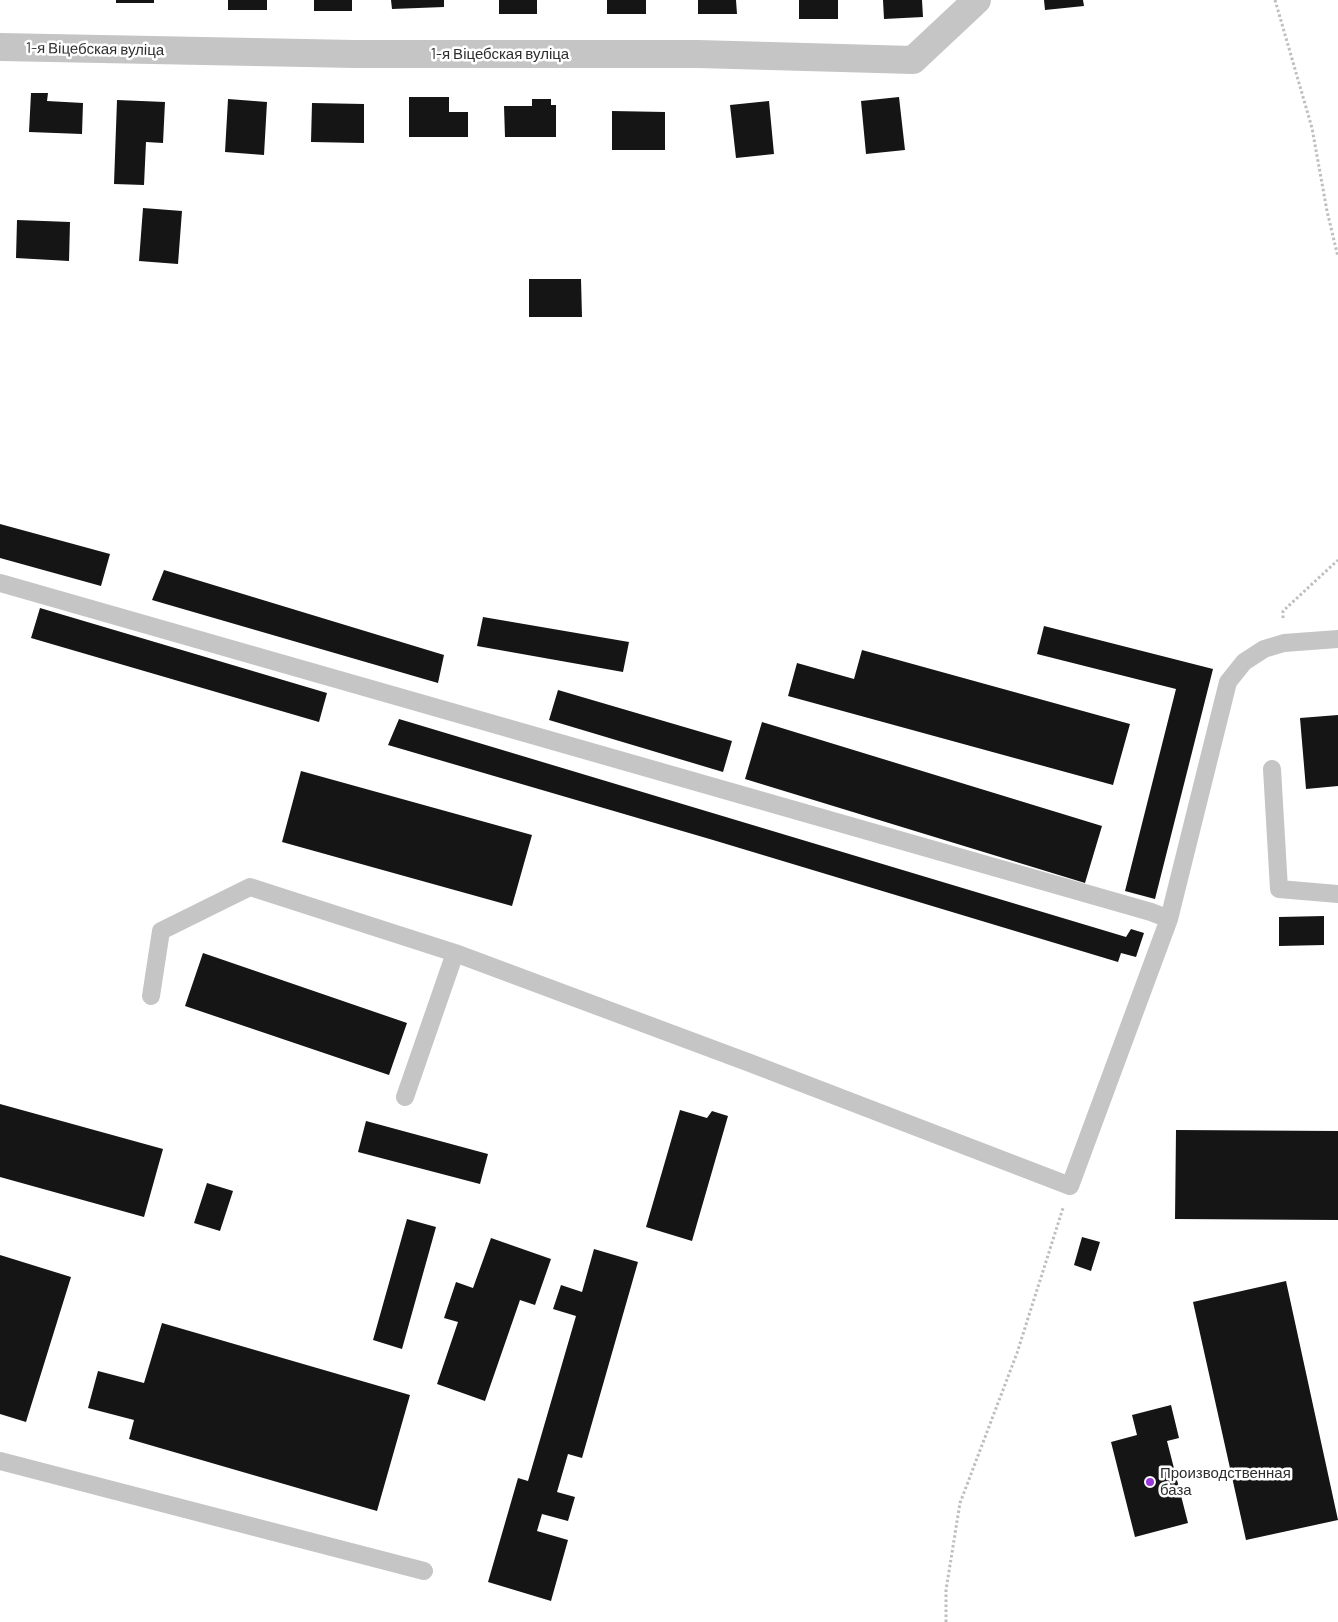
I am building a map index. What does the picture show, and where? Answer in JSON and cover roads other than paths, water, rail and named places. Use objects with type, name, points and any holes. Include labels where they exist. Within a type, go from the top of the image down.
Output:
[{"type":"street","name":"1-я Віцебская вуліца","points":[[0,47],[355,54],[698,54],[913,60],[977,0]]},
{"type":"lane","points":[[0,583],[1132,906],[1169,919]]},
{"type":"lane","points":[[151,996],[160,931],[250,887],[455,953],[1070,1186],[1169,919],[1228,682],[1244,662],[1264,650],[1284,644],[1338,639]]},
{"type":"lane","points":[[1272,769],[1279,889],[1338,894]]},
{"type":"lane","points":[[405,1096],[455,953]]},
{"type":"lane","points":[[0,1461],[424,1571]]},
{"type":"place","name":"Производственная база","points":[[1150,1482]]}]
